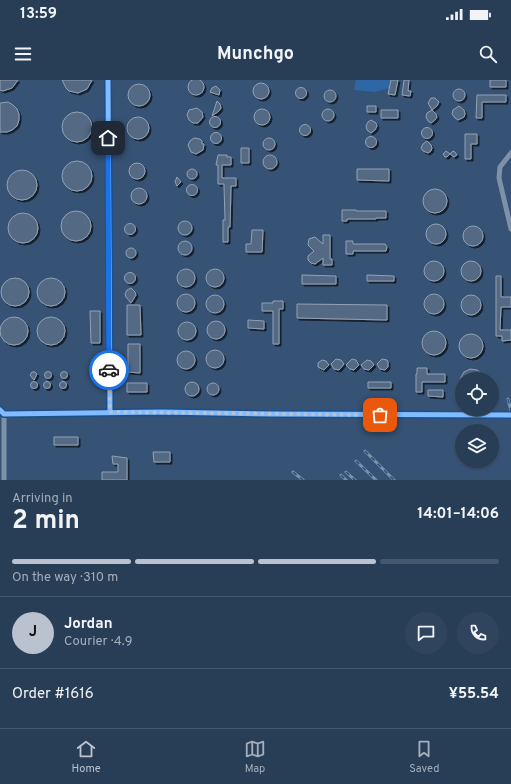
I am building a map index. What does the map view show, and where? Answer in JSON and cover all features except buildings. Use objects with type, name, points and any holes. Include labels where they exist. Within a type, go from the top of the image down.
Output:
[{"type":"street","points":[[108,80],[110,412]]},
{"type":"street","points":[[511,153],[500,167],[500,178],[511,229]]},
{"type":"street","points":[[4,480],[2,412],[511,415]]},
{"type":"shaded area","points":[[356,80],[390,80],[389,88],[375,92],[354,90]]},
{"type":"railway","points":[[508,399],[511,411]]},
{"type":"railway","points":[[365,451],[394,480]]},
{"type":"railway","points":[[356,461],[376,480]]},
{"type":"railway","points":[[293,472],[303,480]]},
{"type":"railway","points":[[346,472],[355,480]]},
{"type":"railway","points":[[341,475],[346,480]]},
{"type":"cycle path","points":[[108,80],[110,412]]},
{"type":"cycle path","points":[[0,410],[4,414],[162,412],[511,415]]},
{"type":"way so far","points":[[109,370],[110,412],[380,415]]},
{"type":"route","points":[[108,138],[109,370]]}]
